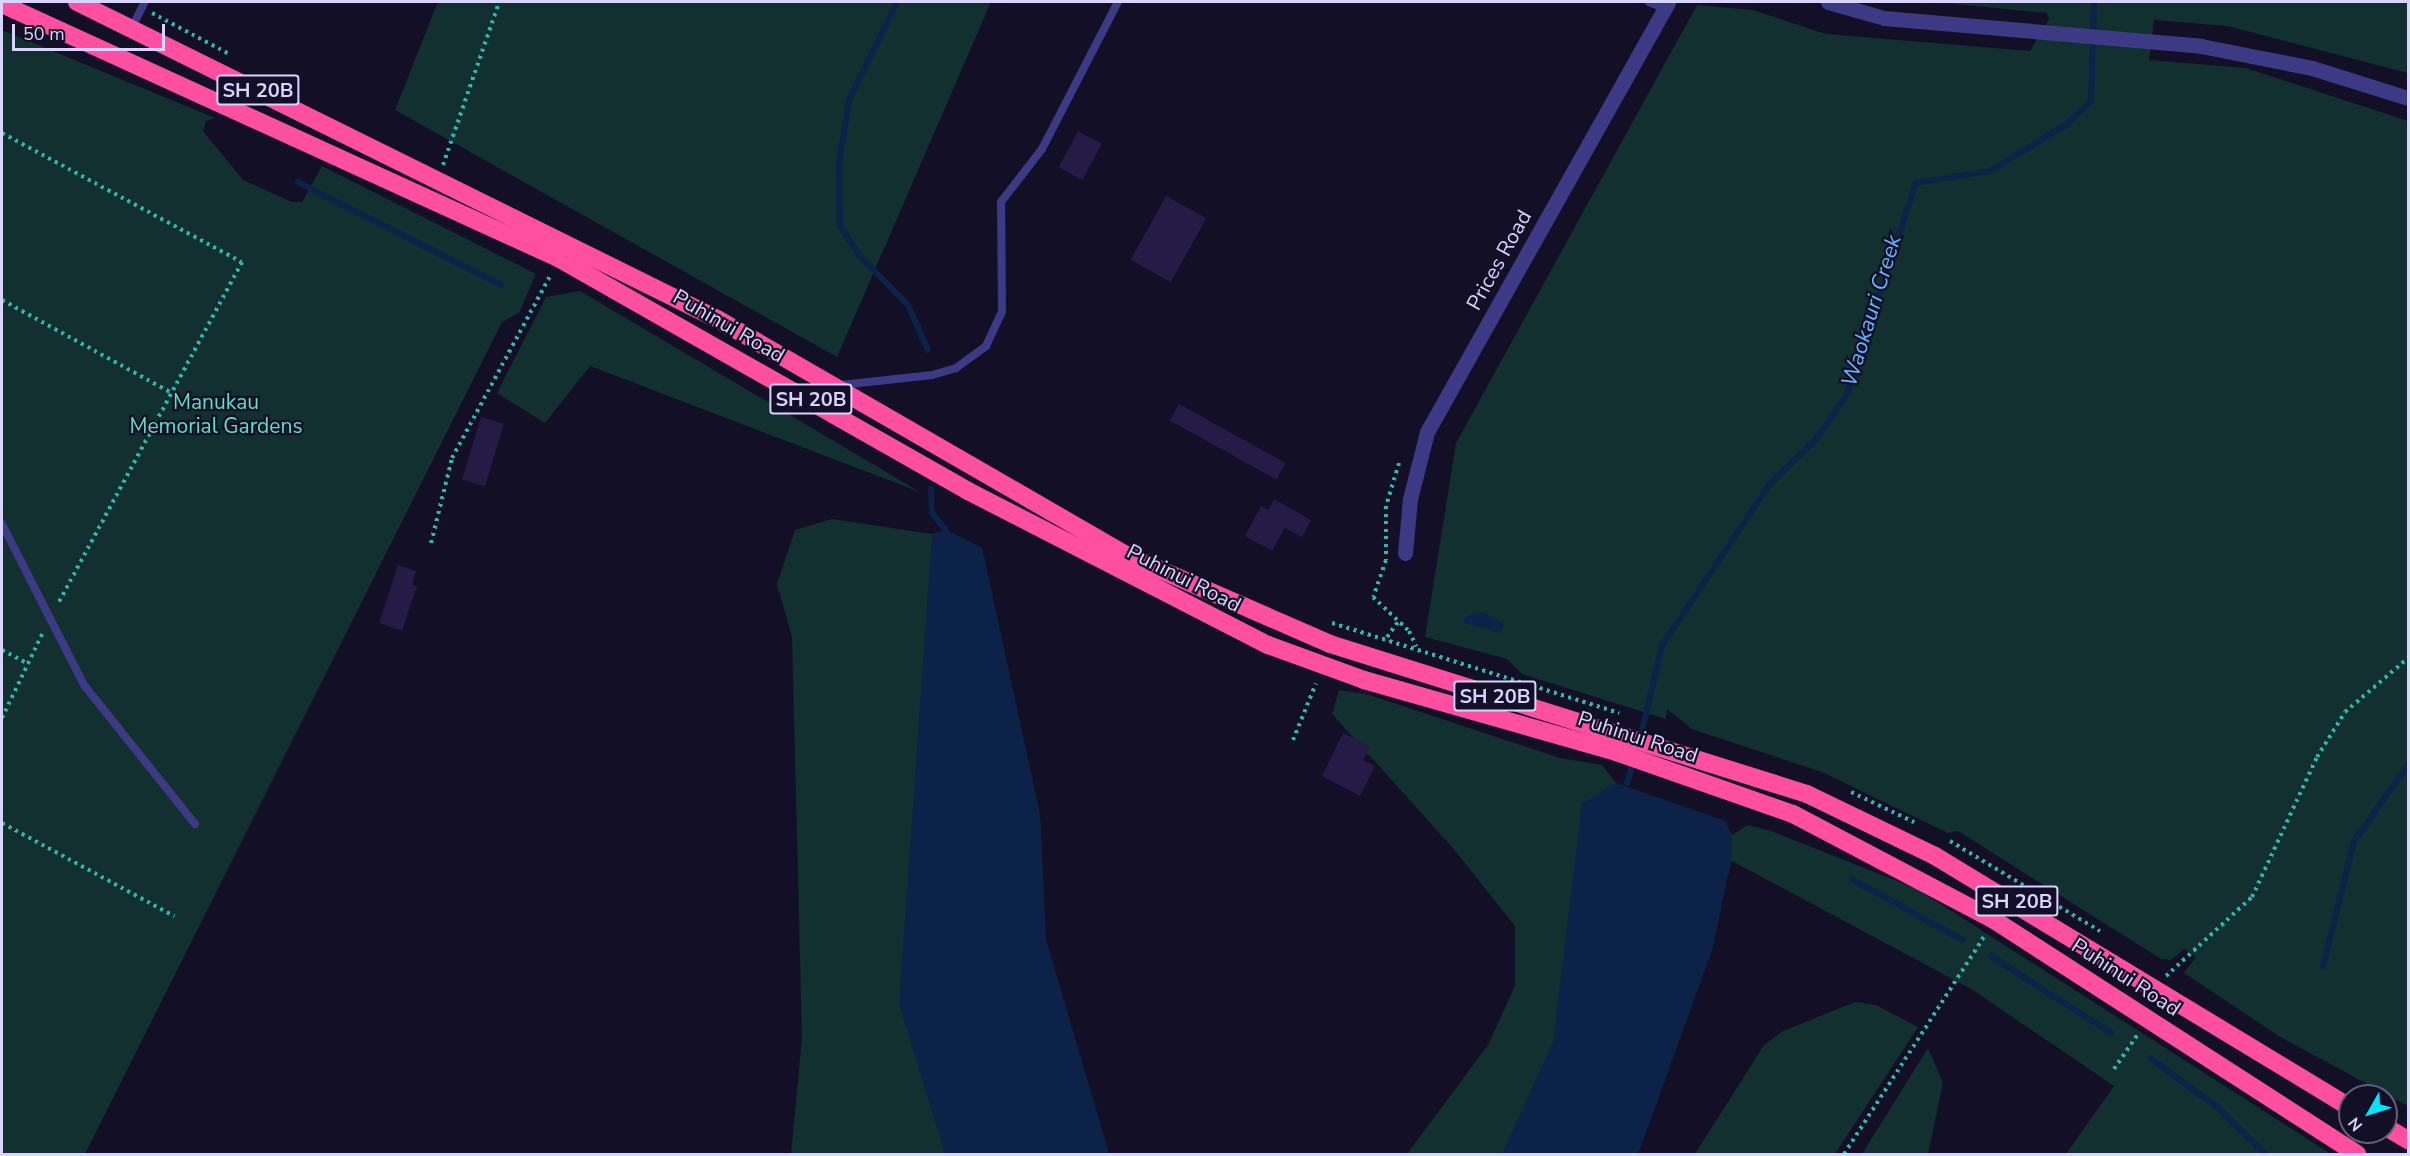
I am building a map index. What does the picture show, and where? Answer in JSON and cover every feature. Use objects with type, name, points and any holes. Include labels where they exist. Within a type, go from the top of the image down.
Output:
[{"type":"highway","name":"Puhinui Road","points":[[77,2],[440,177],[719,320],[1047,512],[1208,592],[1330,644],[1618,744],[1655,756],[1807,794],[2010,897],[2338,1100]]},
{"type":"highway","name":"Puhinui Road","points":[[2,4],[558,258],[968,491],[1268,645],[1323,666],[1618,744]]},
{"type":"highway","name":"Puhinui Road","points":[[1655,756],[1792,814],[1994,920],[2357,1155]]},
{"type":"street","points":[[1828,2],[1884,18],[2140,41],[2312,68],[2409,98]]},
{"type":"street","name":"Prices Road","points":[[1405,553],[1410,500],[1427,432],[1666,5]]},
{"type":"lane","points":[[131,30],[145,2]]},
{"type":"lane","points":[[826,384],[858,387],[932,375],[956,368],[986,346],[1002,311],[1001,202],[1042,149],[1118,2]]},
{"type":"lane","points":[[1649,2],[1666,5]]},
{"type":"lane","points":[[2,524],[95,700],[195,824]]},
{"type":"path","points":[[440,177],[499,2]]},
{"type":"path","points":[[2,133],[242,262],[50,618],[2,718]]},
{"type":"path","points":[[431,543],[452,458],[558,258]]},
{"type":"path","points":[[2,300],[172,393]]},
{"type":"path","points":[[1402,456],[1386,506],[1386,560],[1373,597],[1398,622],[1416,647]]},
{"type":"path","points":[[1387,637],[1398,622]]},
{"type":"path","points":[[1344,625],[1521,679],[1630,717]]},
{"type":"path","points":[[2,650],[28,664]]},
{"type":"path","points":[[2157,989],[2176,963],[2252,897],[2317,757],[2345,712],[2409,658]]},
{"type":"path","points":[[1293,740],[1323,666]]},
{"type":"path","points":[[2,823],[174,916]]},
{"type":"path","points":[[1844,1155],[1994,920]]},
{"type":"path","points":[[2114,1069],[2148,1019]]},
{"type":"green space","points":[[438,2],[991,2],[837,357],[395,110]]},
{"type":"green space","points":[[1935,2],[2408,2],[2408,73],[2227,26],[2154,20],[2149,60],[2246,68],[2408,121],[2408,1106],[2398,1101],[2398,1084],[2367,1084],[2277,1035],[2184,973],[2196,957],[2184,949],[2171,960],[2161,959],[1958,831],[1948,833],[1822,772],[1692,729],[1667,709],[1666,719],[1522,674],[1507,659],[1425,637],[1456,443],[1697,5],[1753,10],[1826,34],[2030,51],[2049,19],[2047,13]]},
{"type":"green space","name":"Manukau Memorial Gardens","points":[[2,30],[215,118],[206,121],[203,131],[243,180],[292,202],[302,202],[322,166],[536,274],[519,313],[502,322],[85,1154],[2,1154]]},
{"type":"green space","points":[[580,291],[920,492],[590,366],[545,423],[497,393],[546,297]]},
{"type":"green space","points":[[832,519],[932,534],[946,530],[982,548],[1040,815],[1046,940],[1109,1154],[791,1154],[802,1038],[792,637],[777,584],[795,530]]},
{"type":"green space","points":[[1339,690],[1366,694],[1560,758],[1602,765],[1616,783],[1725,821],[1732,835],[1748,825],[1771,831],[1917,889],[2331,1154],[2066,1154],[2114,1086],[1973,990],[1732,861],[1716,914],[1713,947],[1638,1154],[1407,1154],[1488,1045],[1515,986],[1515,926],[1452,847],[1332,714]]},
{"type":"green space","points":[[1855,1002],[1876,1005],[1918,1027],[1835,1154],[1695,1154],[1764,1045],[1783,1031]]},
{"type":"green space","points":[[1928,1048],[1943,1083],[1928,1154],[1862,1154]]},
{"type":"water","points":[[946,530],[982,548],[1040,815],[1046,940],[1109,1154],[945,1154],[899,1004],[932,534]]},
{"type":"water","points":[[1482,612],[1504,624],[1501,633],[1464,623],[1465,617]]},
{"type":"water","points":[[1616,783],[1725,821],[1732,836],[1731,861],[1713,947],[1638,1154],[1502,1154],[1553,1042],[1582,803]]},
{"type":"building","points":[[1078,131],[1102,144],[1083,180],[1059,167]]},
{"type":"building","points":[[1166,196],[1206,218],[1171,282],[1131,260]]},
{"type":"building","points":[[1179,404],[1286,463],[1276,480],[1170,421]]},
{"type":"building","points":[[481,417],[504,424],[485,486],[462,479]]},
{"type":"building","points":[[1274,499],[1311,520],[1302,537],[1285,528],[1272,551],[1245,536],[1261,506],[1268,510]]},
{"type":"building","points":[[398,565],[416,571],[412,585],[417,586],[402,631],[379,623]]},
{"type":"building","points":[[1343,733],[1370,747],[1363,760],[1375,766],[1360,796],[1322,776]]},
{"type":"waterway","points":[[897,2],[849,100],[839,164],[840,226],[858,254],[908,305],[928,350]]},
{"type":"waterway","name":"Waokauri Creek","points":[[1640,739],[1662,646],[1770,484],[1818,437],[1847,394],[1916,183],[1990,171],[2067,124],[2091,101],[2094,2]]},
{"type":"waterway","points":[[298,182],[501,285]]},
{"type":"waterway","points":[[931,489],[932,513],[946,530]]},
{"type":"waterway","name":"Waokauri Creek","points":[[1627,783],[1634,760]]},
{"type":"waterway","points":[[2323,966],[2354,841],[2408,765]]},
{"type":"waterway","points":[[1853,880],[1963,940]]},
{"type":"waterway","points":[[1991,956],[2111,1033]]},
{"type":"waterway","points":[[2150,1058],[2217,1107],[2265,1154]]}]
